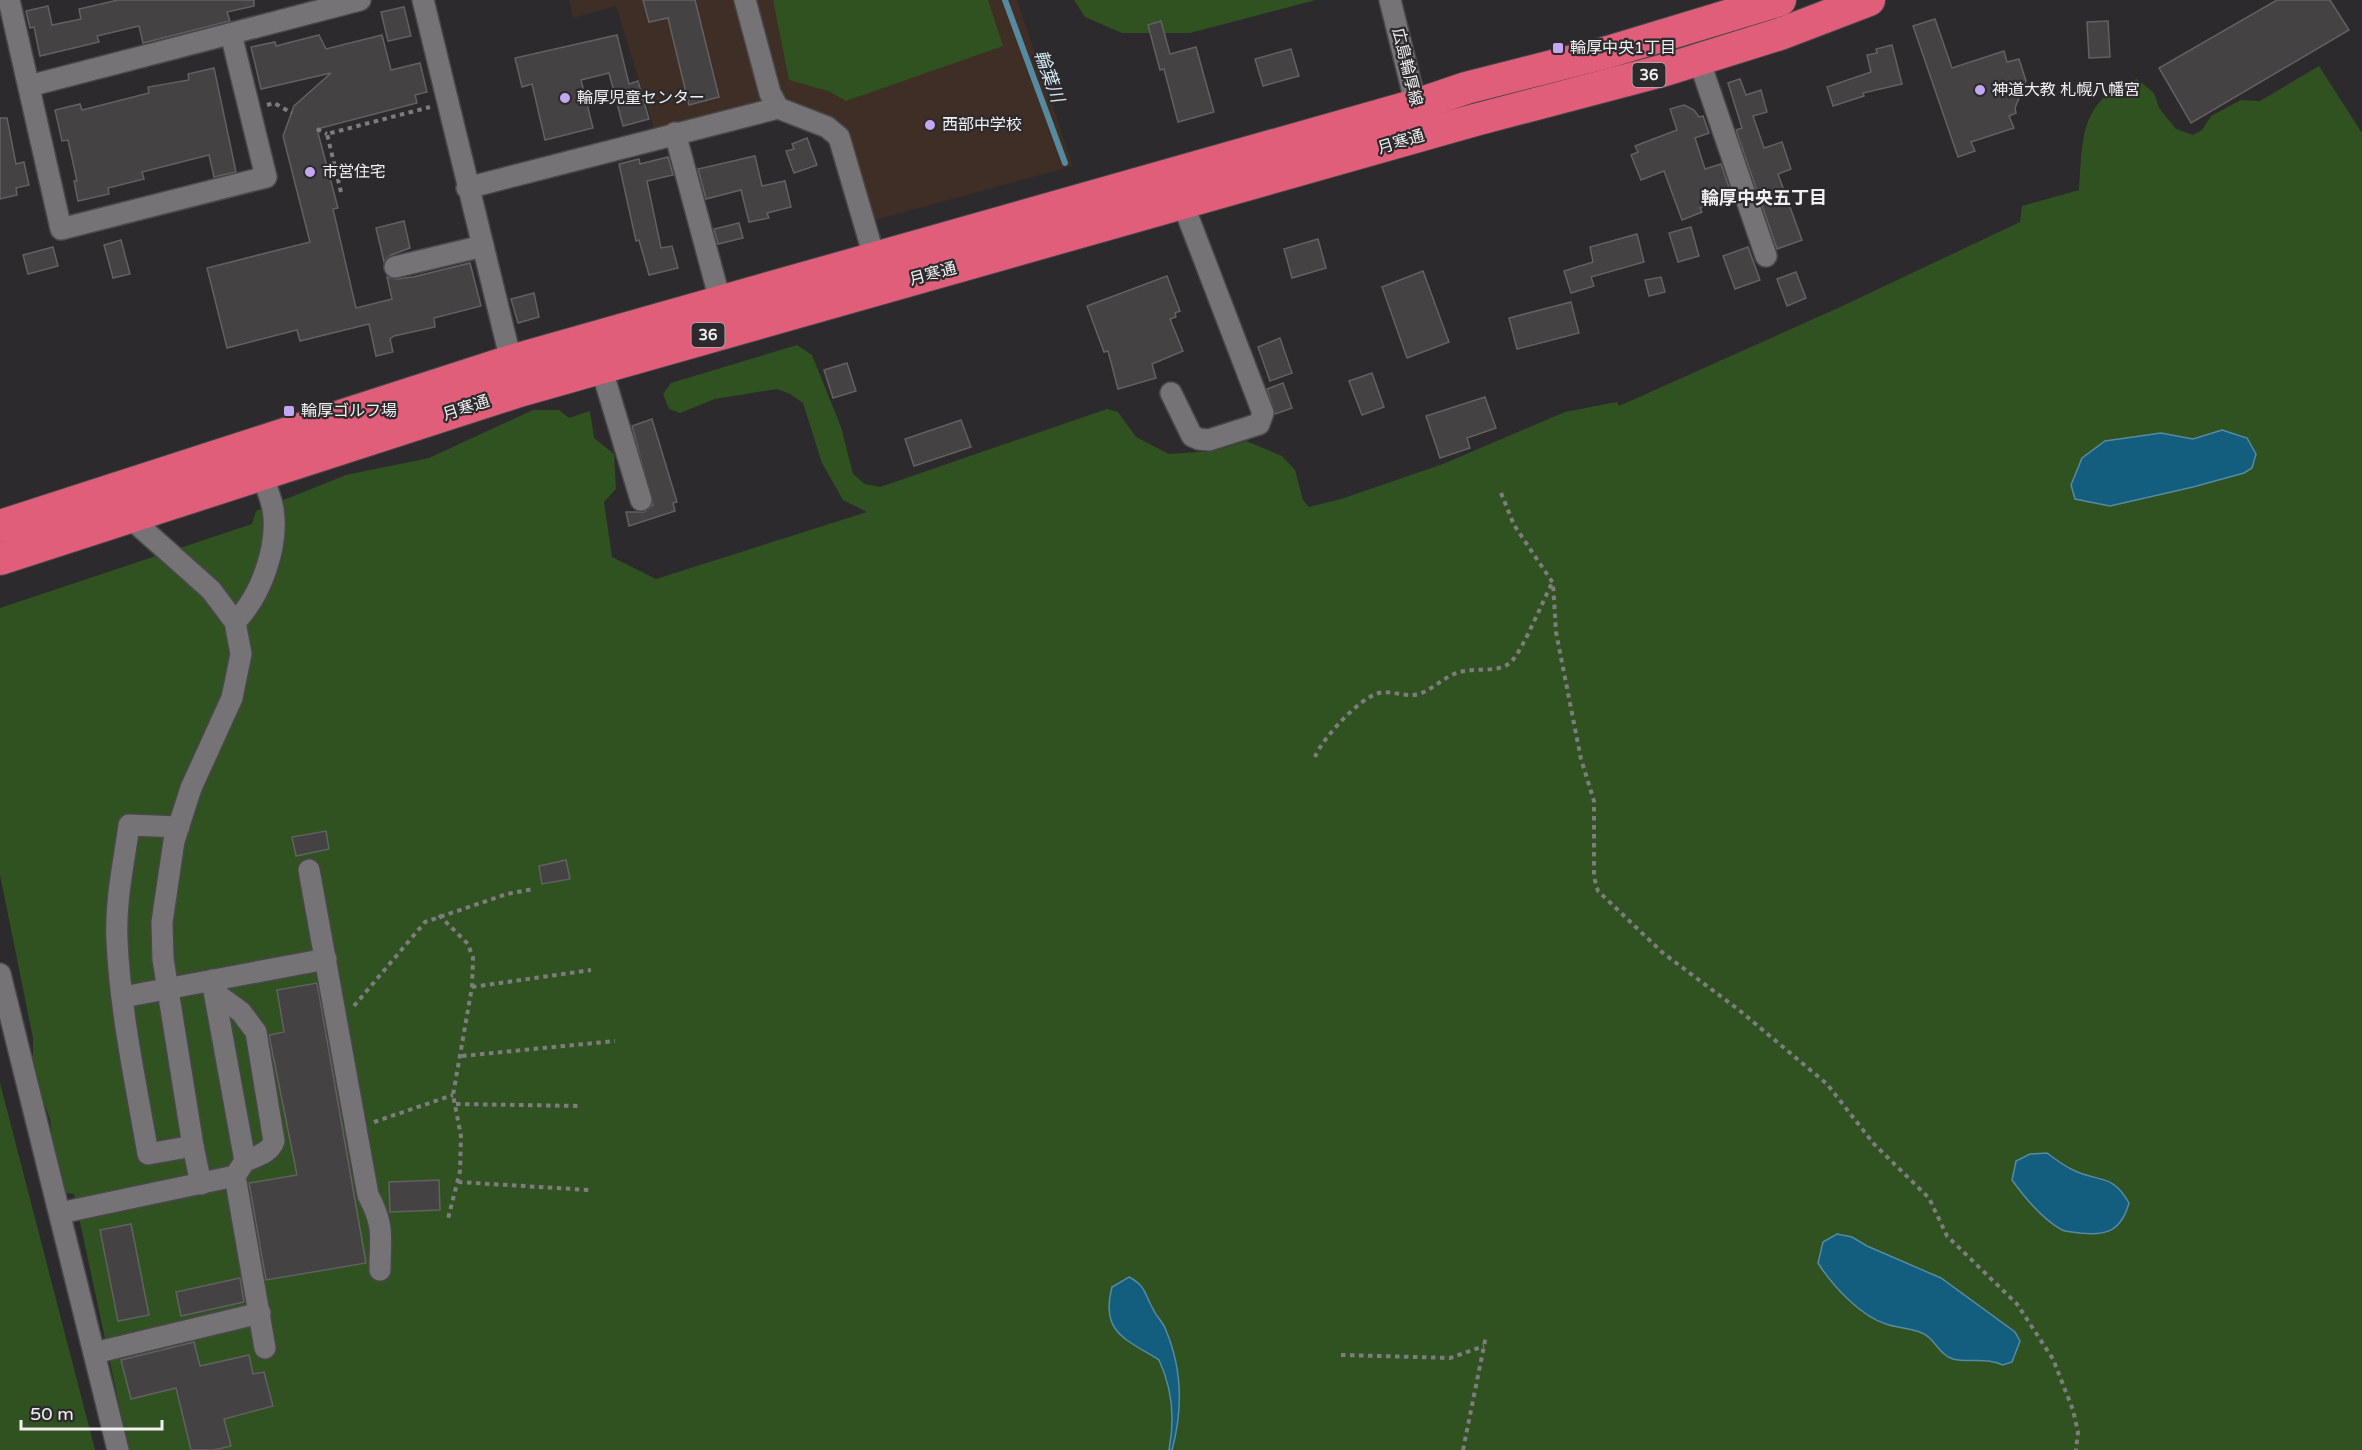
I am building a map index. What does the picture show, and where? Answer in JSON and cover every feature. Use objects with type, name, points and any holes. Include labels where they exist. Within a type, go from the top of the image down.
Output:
[{"type":"highway","name":"月寒通","points":[[0,526],[515,376],[600,367],[1699,60],[1780,34],[1869,0]]},
{"type":"highway","name":"月寒通","points":[[0,559],[262,473],[720,300],[1416,105],[1466,88],[1608,52],[1773,1]]},
{"type":"street","points":[[9,0],[61,230],[266,177],[231,34]]},
{"type":"street","points":[[423,0],[467,188],[515,376]]},
{"type":"street","points":[[745,0],[770,93],[778,108]]},
{"type":"street","name":"広島輪厚線","points":[[1390,0],[1424,135]]},
{"type":"street","points":[[29,86],[351,1]]},
{"type":"street","points":[[1773,1],[1780,34]]},
{"type":"street","points":[[1699,60],[1766,256]]},
{"type":"street","points":[[467,188],[778,108],[827,127],[839,137],[883,288]]},
{"type":"street","points":[[675,133],[728,330]]},
{"type":"street","points":[[1171,393],[1192,436],[1199,439],[1209,440],[1259,424],[1263,419],[1263,413],[1183,204]]},
{"type":"street","points":[[395,267],[483,246]]},
{"type":"street","points":[[600,367],[641,500]]},
{"type":"street","points":[[235,622],[246,611],[267,571],[273,510],[262,473]]},
{"type":"street","points":[[128,516],[211,590],[235,622],[241,654],[239,675],[232,698],[191,788],[179,827],[162,922],[168,989],[201,1184]]},
{"type":"street","points":[[179,827],[129,825],[117,938],[123,997],[147,1154],[193,1146]]},
{"type":"street","points":[[309,870],[368,1195],[380,1218],[382,1238],[380,1270]]},
{"type":"street","points":[[123,997],[168,989],[213,987],[326,959]]},
{"type":"street","points":[[0,974],[118,1450]]},
{"type":"street","points":[[213,987],[266,1348]]},
{"type":"street","points":[[60,1213],[201,1184],[240,1169],[272,1147],[274,1141],[256,1032],[241,1012],[213,987]]},
{"type":"street","points":[[94,1353],[260,1313]]},
{"type":"path","points":[[260,106],[274,103],[292,113]]},
{"type":"path","points":[[317,129],[327,134],[447,103]]},
{"type":"path","points":[[327,134],[341,192]]},
{"type":"path","points":[[1501,493],[1514,525],[1552,583],[1558,643],[1581,759],[1594,801],[1594,877],[1598,891],[1663,953],[1739,1010],[1827,1084],[1874,1144],[1929,1198],[1947,1236],[2017,1304],[2053,1359],[2073,1410],[2078,1432],[2076,1450]]},
{"type":"path","points":[[1315,757],[1326,738],[1365,699],[1377,693],[1416,695],[1456,672],[1481,668],[1496,670],[1511,662],[1552,583]]},
{"type":"path","points":[[338,1025],[425,922],[439,915],[533,889]]},
{"type":"path","points":[[439,915],[468,944],[473,958],[472,987],[462,1056],[453,1095],[461,1136],[458,1182],[448,1219]]},
{"type":"path","points":[[472,987],[591,970]]},
{"type":"path","points":[[462,1056],[615,1041]]},
{"type":"path","points":[[356,1128],[453,1095]]},
{"type":"path","points":[[456,1104],[582,1106]]},
{"type":"path","points":[[458,1182],[589,1190]]},
{"type":"path","points":[[1463,1450],[1486,1336]]},
{"type":"path","points":[[1341,1355],[1450,1358],[1484,1346]]},
{"type":"shaded area","name":"西部中学校","points":[[569,0],[1017,0],[1073,166],[853,226],[826,138],[774,113],[659,144],[616,6],[573,18]]},
{"type":"green space","points":[[773,0],[988,0],[1003,46],[846,101],[828,91],[789,80]]},
{"type":"green space","points":[[1074,0],[1316,0],[1190,33],[1122,33],[1085,17]]},
{"type":"green space","points":[[2319,66],[2362,133],[2362,1450],[125,1450],[119,1425],[122,1418],[74,1194],[66,1193],[58,1182],[50,1119],[33,1072],[33,1038],[0,875],[0,608],[252,524],[256,511],[346,475],[429,458],[533,410],[559,410],[569,418],[590,411],[594,438],[614,454],[616,489],[604,502],[612,557],[656,579],[867,512],[843,500],[822,463],[803,403],[790,394],[777,389],[715,399],[680,413],[669,409],[663,394],[671,383],[797,345],[812,355],[841,427],[853,474],[865,484],[880,487],[1107,409],[1118,412],[1136,437],[1169,454],[1214,451],[1246,441],[1282,456],[1295,470],[1303,500],[1309,507],[1341,499],[1443,464],[1565,412],[1617,402],[1619,406],[1838,308],[2020,222],[2022,206],[2079,190],[2084,137],[2088,122],[2094,109],[2104,97],[2118,87],[2137,79],[2154,93],[2159,108],[2176,129],[2193,135],[2202,130],[2211,116],[2241,100],[2260,101]]},
{"type":"green space","points":[[0,1083],[95,1450],[0,1450]]},
{"type":"water","points":[[2222,430],[2247,438],[2256,454],[2252,468],[2244,473],[2193,487],[2110,506],[2075,499],[2071,485],[2082,458],[2105,441],[2161,433],[2193,439]]},
{"type":"water","points":[[2047,1153],[2071,1169],[2110,1182],[2123,1193],[2129,1203],[2117,1226],[2098,1234],[2066,1231],[2034,1208],[2012,1180],[2016,1161],[2030,1154]]},
{"type":"water","points":[[1837,1234],[1852,1237],[1867,1246],[1941,1278],[2015,1332],[2020,1341],[2012,1362],[2003,1365],[1990,1361],[1953,1359],[1944,1354],[1926,1335],[1886,1324],[1866,1314],[1839,1290],[1818,1263],[1823,1242]]},
{"type":"water","points":[[1129,1277],[1144,1290],[1154,1312],[1165,1328],[1175,1358],[1179,1404],[1172,1450],[1169,1450],[1172,1405],[1159,1360],[1126,1340],[1113,1325],[1110,1315],[1109,1302],[1112,1287]]},
{"type":"building","points":[[118,0],[254,0],[254,6],[227,12],[230,21],[143,43],[139,26],[97,36],[99,42],[40,56],[34,27],[30,28],[26,11],[48,6],[52,25],[81,19],[79,9]]},
{"type":"building","points":[[643,0],[695,0],[719,97],[689,105],[668,18],[649,22]]},
{"type":"building","points":[[2277,0],[2330,0],[2349,30],[2191,123],[2159,68]]},
{"type":"building","points":[[404,7],[411,36],[388,41],[381,12]]},
{"type":"building","name":"神道大教 札幌八幡宮","points":[[1935,19],[1952,68],[2004,51],[2007,62],[2019,59],[2026,81],[2015,108],[2016,113],[2009,116],[2014,128],[1971,142],[1975,151],[1958,157],[1913,26]]},
{"type":"building","points":[[1161,21],[1170,54],[1196,47],[1214,112],[1178,122],[1164,69],[1160,70],[1148,25]]},
{"type":"building","points":[[2108,21],[2110,57],[2089,58],[2087,22]]},
{"type":"building","points":[[319,35],[326,49],[382,35],[391,70],[420,63],[427,92],[415,95],[417,103],[317,129],[338,208],[333,209],[356,308],[392,299],[387,277],[397,279],[413,277],[470,263],[481,306],[434,318],[435,327],[394,336],[390,339],[393,352],[376,356],[369,324],[300,341],[297,330],[227,348],[207,268],[310,242],[283,136],[294,106],[331,73],[261,89],[251,47],[275,42],[276,46]]},
{"type":"building","points":[[617,35],[629,84],[638,81],[649,119],[623,126],[609,73],[581,80],[593,128],[545,140],[532,84],[522,87],[515,58]]},
{"type":"building","points":[[1892,45],[1902,84],[1863,93],[1864,96],[1833,106],[1827,87],[1871,72],[1867,55],[1877,53],[1876,49]]},
{"type":"building","points":[[1291,49],[1299,76],[1263,86],[1255,59]]},
{"type":"building","points":[[214,68],[236,172],[214,177],[209,155],[142,172],[144,179],[108,188],[109,194],[78,201],[74,181],[77,181],[68,140],[62,141],[55,110],[80,104],[82,110],[149,93],[148,87],[189,80],[188,74]]},
{"type":"building","points":[[1740,79],[1746,95],[1761,90],[1767,112],[1753,116],[1764,148],[1782,142],[1791,169],[1778,174],[1802,240],[1777,249],[1736,130],[1742,128],[1728,83]]},
{"type":"building","points":[[1684,105],[1694,110],[1699,117],[1703,116],[1709,133],[1695,138],[1705,169],[1721,164],[1731,193],[1712,199],[1714,204],[1700,208],[1702,212],[1682,220],[1664,171],[1641,180],[1631,155],[1638,152],[1635,146],[1677,130],[1670,109]]},
{"type":"building","points":[[0,118],[7,118],[16,164],[24,162],[29,185],[16,188],[17,195],[0,199]]},
{"type":"building","points":[[807,138],[817,165],[794,173],[786,151],[794,149],[792,144]]},
{"type":"building","points":[[755,156],[762,186],[785,181],[791,207],[767,213],[769,218],[749,222],[741,190],[706,199],[698,169]]},
{"type":"building","points":[[668,157],[673,175],[647,181],[661,248],[672,246],[678,268],[649,275],[639,240],[636,241],[619,164],[639,159],[640,164]]},
{"type":"building","points":[[404,221],[410,248],[391,255],[384,262],[376,228]]},
{"type":"building","points":[[739,223],[743,238],[718,244],[714,229]]},
{"type":"building","points":[[1691,227],[1699,256],[1678,262],[1669,233]]},
{"type":"building","points":[[1637,234],[1644,262],[1591,277],[1594,286],[1571,293],[1564,271],[1593,262],[1590,247]]},
{"type":"building","points":[[1318,239],[1326,268],[1292,278],[1284,249]]},
{"type":"building","points":[[121,240],[130,274],[113,278],[104,245]]},
{"type":"building","points":[[53,247],[58,266],[28,274],[23,255]]},
{"type":"building","points":[[1748,247],[1760,280],[1735,289],[1723,256]]},
{"type":"building","points":[[1423,271],[1449,342],[1407,358],[1382,287]]},
{"type":"building","points":[[1796,272],[1806,298],[1787,306],[1777,279]]},
{"type":"building","points":[[1167,276],[1180,311],[1175,313],[1176,317],[1170,319],[1183,351],[1152,364],[1156,378],[1118,389],[1108,351],[1104,352],[1087,306]]},
{"type":"building","points":[[1661,277],[1665,292],[1649,296],[1645,280]]},
{"type":"building","points":[[534,293],[539,317],[518,323],[511,299]]},
{"type":"building","points":[[1571,302],[1579,333],[1517,349],[1509,318]]},
{"type":"building","points":[[1280,338],[1292,373],[1270,381],[1258,347]]},
{"type":"building","points":[[847,363],[856,391],[833,398],[824,370]]},
{"type":"building","points":[[1372,373],[1384,407],[1362,415],[1349,381]]},
{"type":"building","points":[[1283,383],[1292,408],[1275,414],[1267,389]]},
{"type":"building","points":[[1485,397],[1496,428],[1467,438],[1470,448],[1440,458],[1426,416]]},
{"type":"building","points":[[652,419],[677,502],[673,503],[675,511],[629,526],[626,512],[644,512],[653,505],[632,426]]},
{"type":"building","points":[[961,420],[971,447],[914,466],[905,439]]},
{"type":"building","points":[[326,831],[329,849],[296,856],[292,837]]},
{"type":"building","points":[[566,860],[570,879],[542,884],[539,866]]},
{"type":"building","points":[[317,983],[366,1263],[266,1280],[249,1183],[297,1175],[269,1035],[284,1032],[277,990]]},
{"type":"building","points":[[439,1180],[440,1210],[390,1212],[389,1182]]},
{"type":"building","points":[[131,1224],[149,1315],[118,1321],[100,1230]]},
{"type":"building","points":[[240,1278],[244,1302],[181,1316],[176,1292]]},
{"type":"building","points":[[194,1342],[200,1366],[249,1355],[253,1374],[264,1372],[273,1406],[224,1419],[231,1446],[214,1450],[191,1450],[176,1388],[131,1399],[121,1360]]},
{"type":"waterway","name":"輪葉川","points":[[1005,0],[1065,163]]},
{"type":"place","name":"輪厚中央1丁目","points":[[1558,48]]},
{"type":"place","name":"神道大教 札幌八幡宮","points":[[1980,90]]},
{"type":"place","name":"輪厚児童センター","points":[[565,98]]},
{"type":"place","name":"西部中学校","points":[[930,125]]},
{"type":"place","name":"市営住宅","points":[[310,172]]},
{"type":"place","name":"輪厚ゴルフ場","points":[[289,411]]},
{"type":"district","name":"輪厚中央五丁目","points":[[1764,198]]}]
